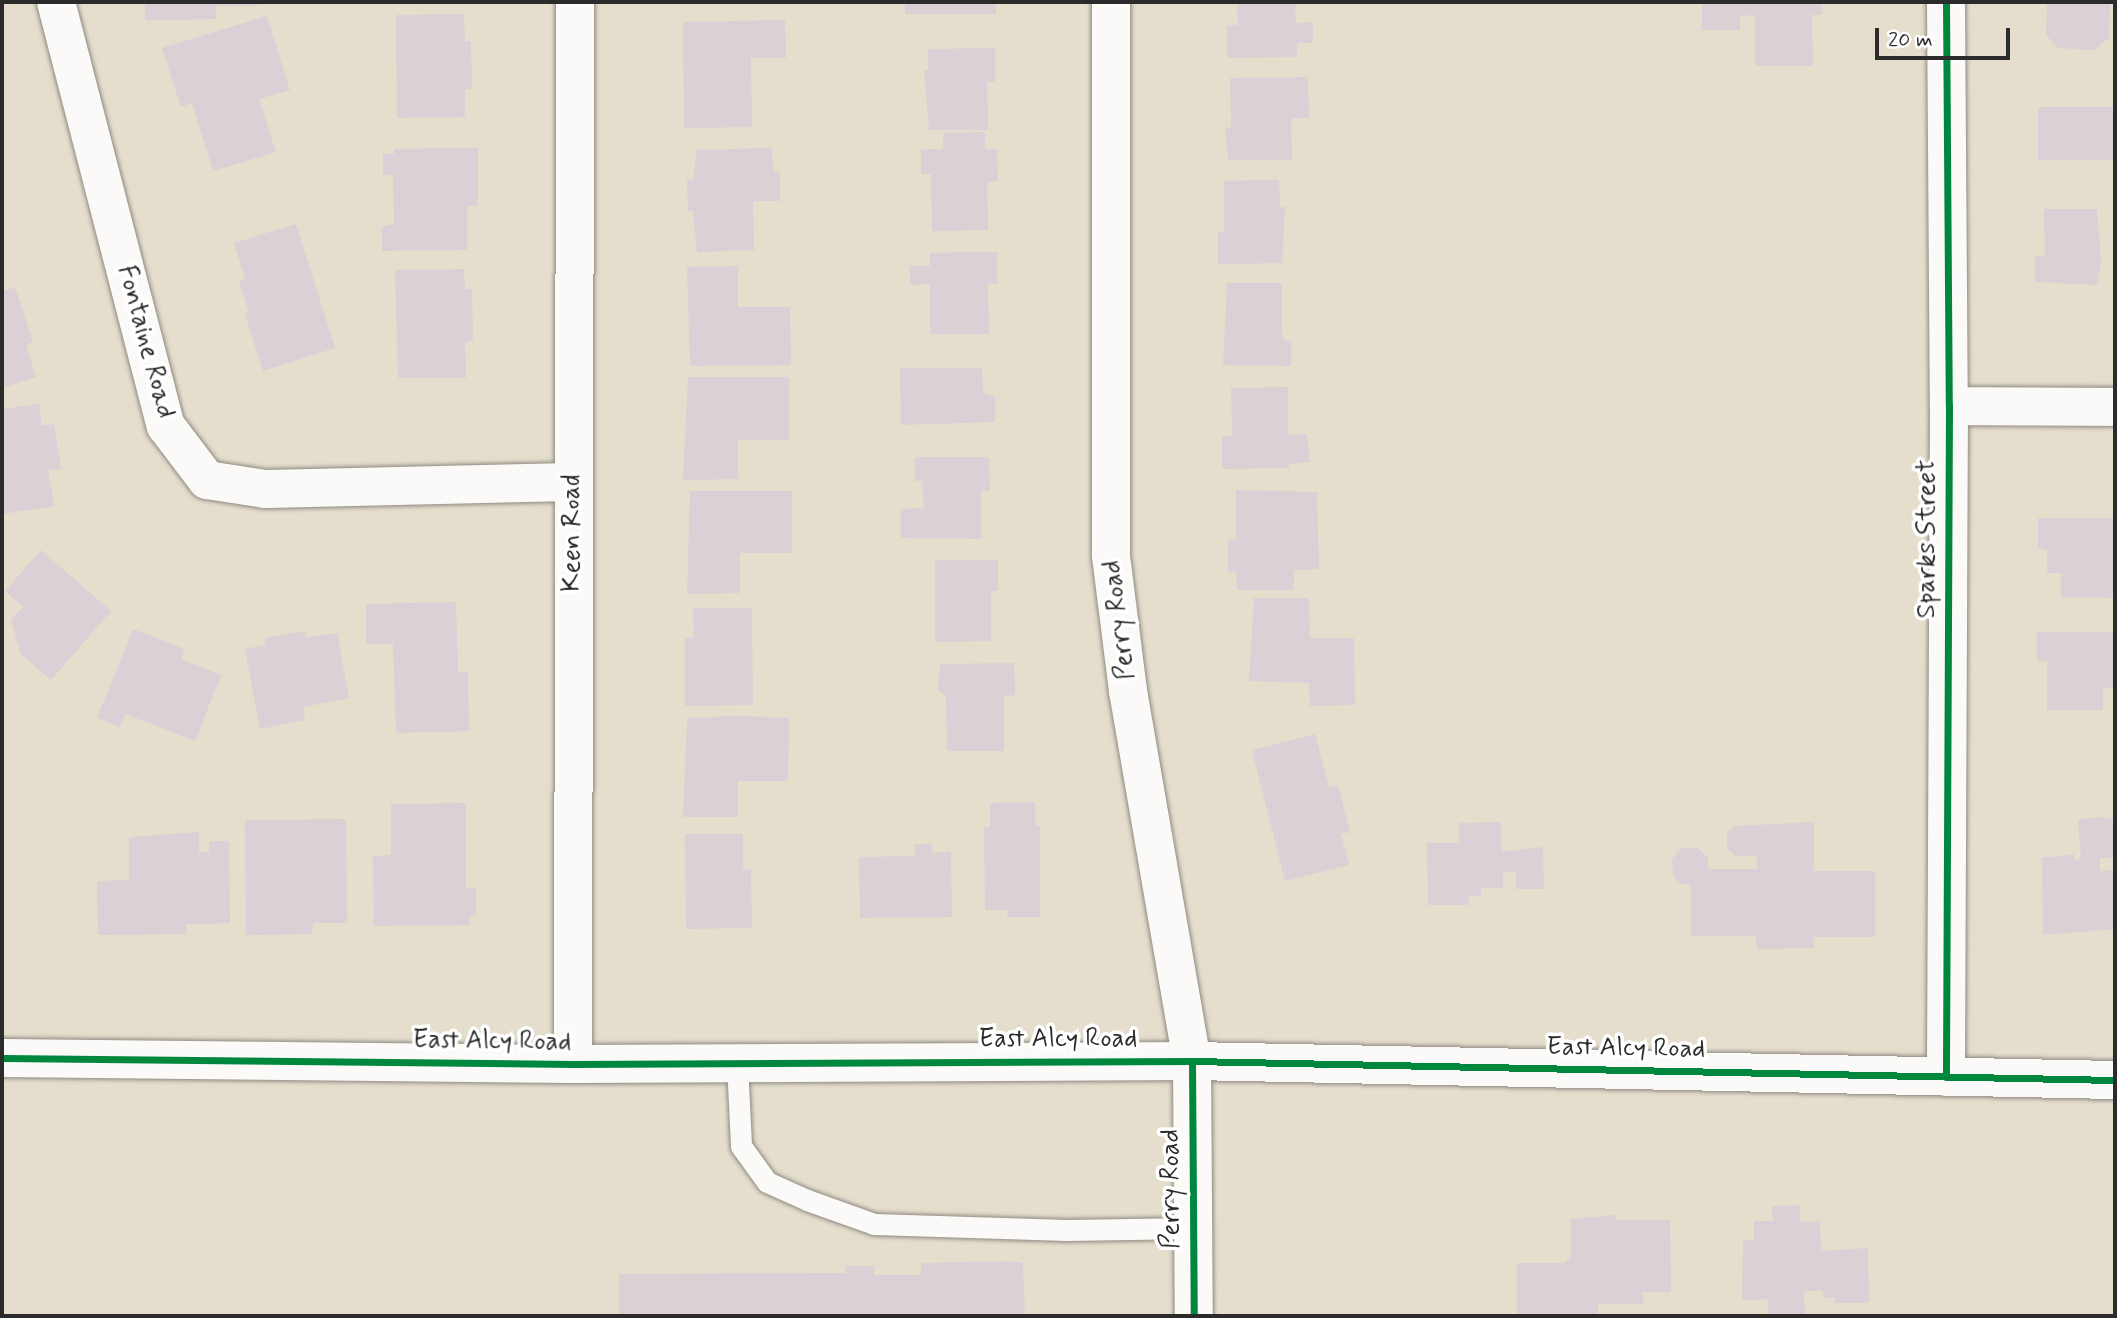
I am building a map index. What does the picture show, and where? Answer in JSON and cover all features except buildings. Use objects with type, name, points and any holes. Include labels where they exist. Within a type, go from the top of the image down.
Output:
[{"type":"street","name":"Fontaine Road","points":[[56,2],[166,426],[206,480],[265,489],[572,482]]},
{"type":"street","name":"Keen Road","points":[[573,1064],[575,2]]},
{"type":"street","name":"Perry Road","points":[[1111,2],[1111,556],[1128,691],[1192,1061],[1194,1316]]},
{"type":"street","name":"Sparks Street","points":[[1945,2],[1949,406],[1946,1077]]},
{"type":"street","points":[[1949,406],[2115,407]]},
{"type":"street","name":"East Alcy Road","points":[[2,1058],[573,1064],[1192,1061],[2115,1080]]},
{"type":"lane","points":[[737,1063],[741,1146],[766,1182],[874,1224],[1067,1230],[1193,1228]]},
{"type":"cycle path","points":[[1946,2],[1949,406],[1946,1077]]},
{"type":"cycle path","points":[[2,1058],[573,1064],[1192,1061],[2115,1080]]},
{"type":"cycle path","points":[[1192,1061],[1194,1316]]}]
